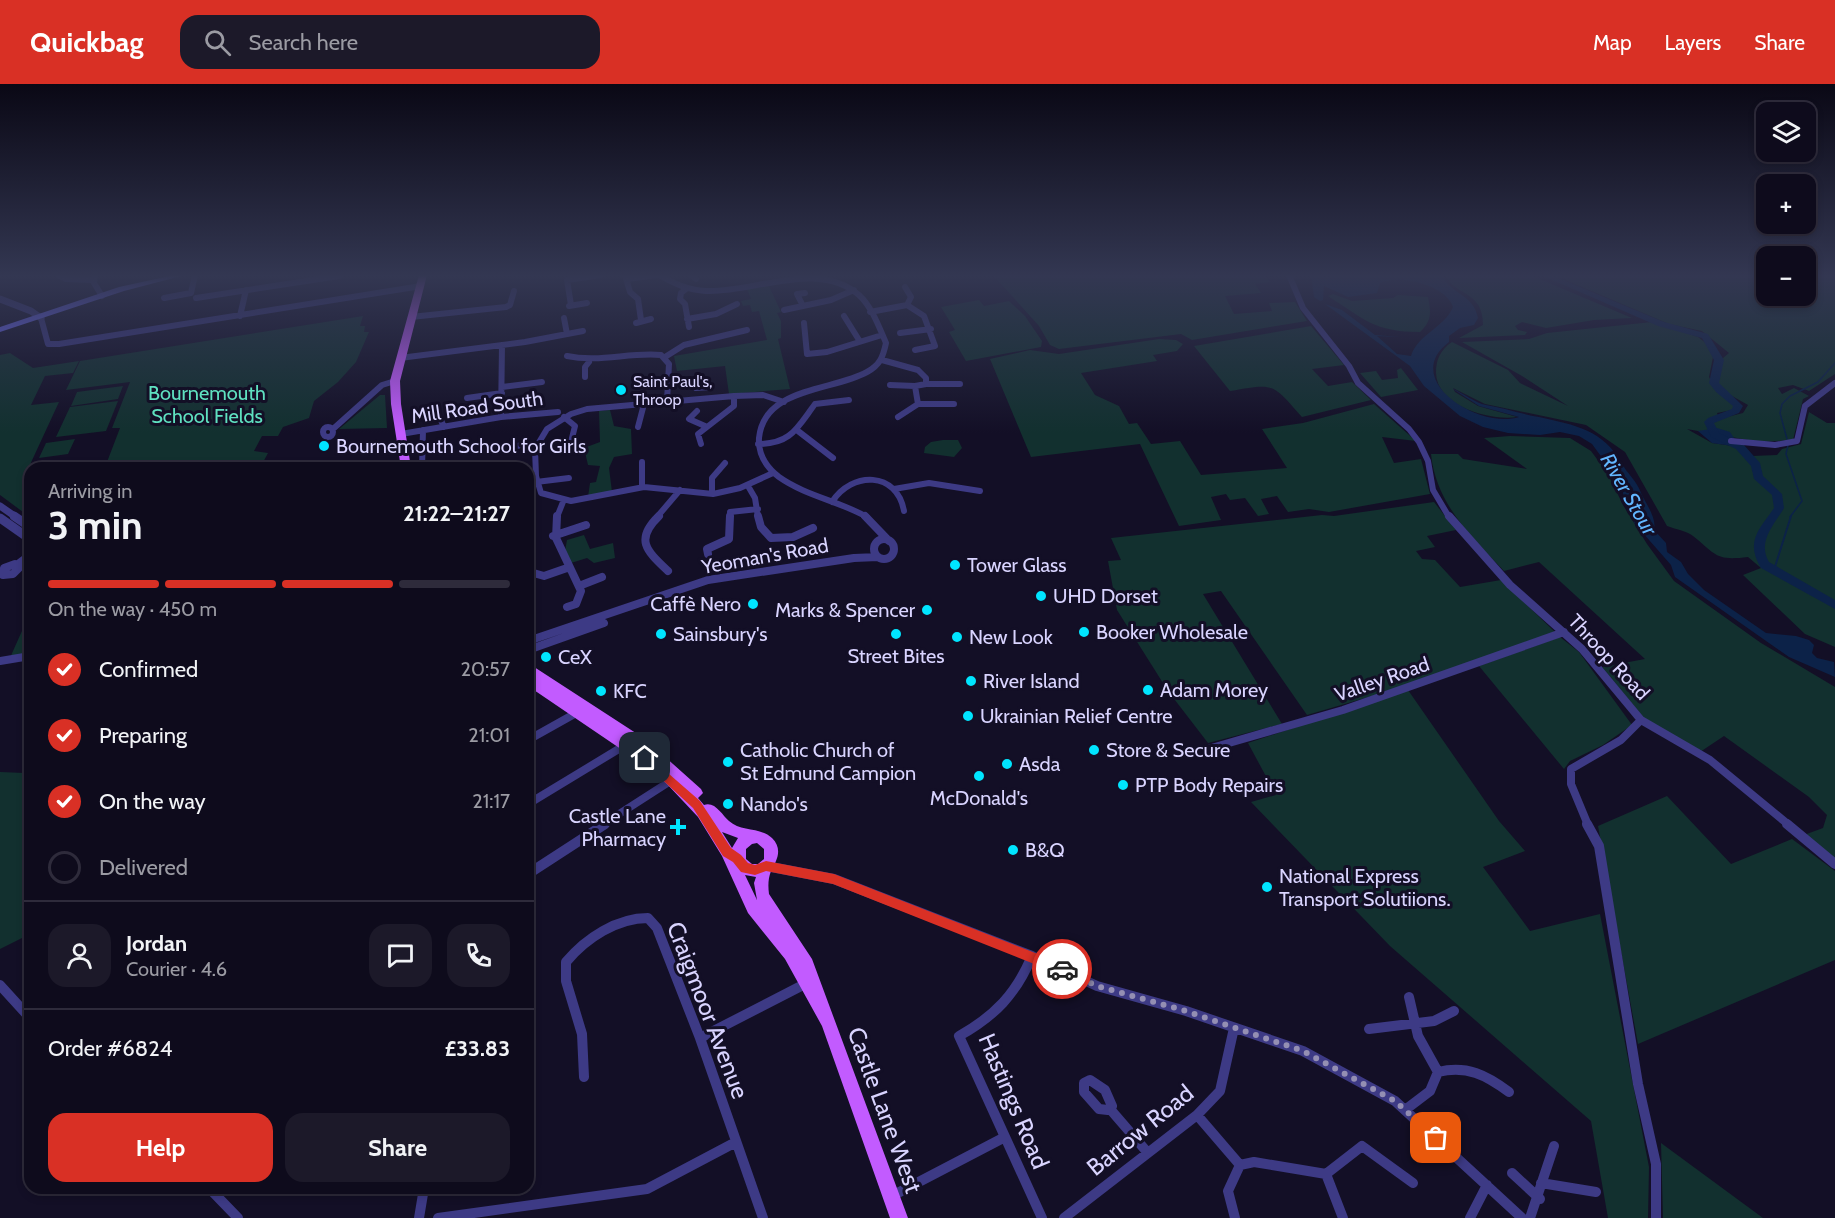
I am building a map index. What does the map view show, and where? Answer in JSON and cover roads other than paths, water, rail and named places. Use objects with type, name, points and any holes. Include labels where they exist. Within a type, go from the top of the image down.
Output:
[{"type":"main road","points":[[405,462],[395,386],[408,328]]},
{"type":"main road","points":[[534,672],[640,742],[685,780],[727,828],[767,841],[773,848],[772,858],[766,866],[755,870],[735,858],[703,813],[672,780],[627,744],[534,685]]},
{"type":"main road","points":[[735,858],[741,845],[755,838]]},
{"type":"main road","name":"Castle Lane West","points":[[735,858],[739,881],[753,908],[790,954],[826,1019],[899,1218]]},
{"type":"main road","name":"Castle Lane West","points":[[766,866],[761,883],[762,896],[807,964],[824,1002],[826,1019]]},
{"type":"street","points":[[44,328],[48,344],[60,344],[163,328]]},
{"type":"street","points":[[566,328],[567,334]]},
{"type":"street","points":[[804,328],[807,354],[842,349],[859,340],[882,335]]},
{"type":"street","points":[[851,328],[859,340]]},
{"type":"street","points":[[878,328],[886,343],[882,360],[857,377],[801,392],[784,402],[763,424],[758,444],[762,458],[773,473],[872,520],[896,546],[895,554],[889,557],[878,557],[872,550],[879,530]]},
{"type":"street","name":"Throop Road","points":[[1319,328],[1349,366],[1358,382],[1419,441],[1428,461],[1433,490],[1450,518],[1510,585],[1582,650],[1641,720],[1640,725],[1631,733],[1571,769],[1571,784],[1579,808],[1599,846],[1638,1084],[1656,1164],[1656,1218]]},
{"type":"street","points":[[900,333],[931,330],[935,346],[915,350]]},
{"type":"street","points":[[400,358],[502,345],[584,331]]},
{"type":"street","points":[[567,356],[589,362],[639,352],[665,357],[684,345],[742,333]]},
{"type":"street","points":[[501,417],[502,345]]},
{"type":"street","points":[[665,357],[669,364],[667,401]]},
{"type":"street","points":[[882,360],[918,370],[926,378],[926,384]]},
{"type":"street","points":[[585,377],[585,368],[589,362]]},
{"type":"street","points":[[467,398],[542,382]]},
{"type":"street","points":[[1731,441],[1775,445],[1797,441],[1805,406],[1835,383]]},
{"type":"street","points":[[890,385],[960,384]]},
{"type":"street","points":[[333,429],[374,395],[395,386]]},
{"type":"street","points":[[915,386],[918,404]]},
{"type":"street","points":[[706,398],[700,388],[711,387]]},
{"type":"street","points":[[534,462],[535,444],[561,414],[587,409],[734,396],[763,395],[784,402]]},
{"type":"street","points":[[701,444],[698,434],[705,426],[734,406],[734,396]]},
{"type":"street","points":[[758,444],[781,442],[798,431],[811,407],[820,403],[849,400]]},
{"type":"street","points":[[638,427],[644,404]]},
{"type":"street","points":[[898,417],[918,404],[954,404]]},
{"type":"street","points":[[434,405],[444,426]]},
{"type":"street","points":[[697,411],[689,419],[705,426]]},
{"type":"street","points":[[561,414],[575,426],[571,442]]},
{"type":"street","name":"Mill Road South","points":[[401,434],[501,417],[561,414]]},
{"type":"street","points":[[422,462],[423,430]]},
{"type":"street","points":[[798,431],[813,440],[833,458]]},
{"type":"street","points":[[486,449],[535,444]]},
{"type":"street","points":[[642,462],[642,487]]},
{"type":"street","points":[[712,494],[712,478],[725,463]]},
{"type":"street","points":[[534,464],[536,482],[541,493],[562,502],[600,498],[642,487],[712,494],[734,491],[773,473]]},
{"type":"street","points":[[536,482],[568,478]]},
{"type":"street","points":[[831,502],[842,488],[852,483],[875,481],[901,494],[904,511]]},
{"type":"street","points":[[894,489],[909,484],[944,482],[961,489],[980,491]]},
{"type":"street","points":[[748,486],[758,503],[762,529],[776,538],[800,535],[813,528]]},
{"type":"street","points":[[668,571],[647,550],[644,536],[651,522],[670,507],[680,490]]},
{"type":"street","points":[[562,502],[554,517],[554,536],[567,568],[579,586],[580,595],[576,604],[567,608]]},
{"type":"street","points":[[0,506],[24,523]]},
{"type":"street","points":[[708,554],[707,549],[723,544],[729,538],[730,512],[758,509]]},
{"type":"street","points":[[0,518],[24,535]]},
{"type":"street","points":[[554,536],[586,525]]},
{"type":"street","points":[[876,542],[889,541]]},
{"type":"street","name":"Yeoman's Road","points":[[854,558],[872,550]]},
{"type":"street","name":"Yeoman's Road","points":[[534,646],[588,623],[708,580],[854,558],[878,557]]},
{"type":"street","points":[[2,580],[19,570],[17,565],[24,560]]},
{"type":"street","points":[[534,574],[547,576],[567,568]]},
{"type":"street","points":[[579,586],[602,578]]},
{"type":"street","name":"Valley Road","points":[[1208,749],[1264,735],[1353,706],[1564,632]]},
{"type":"street","points":[[0,661],[24,657]]},
{"type":"street","points":[[534,737],[578,712]]},
{"type":"street","points":[[1641,720],[1710,760],[1835,864]]},
{"type":"street","points":[[534,800],[627,744]]},
{"type":"street","points":[[534,870],[672,780]]},
{"type":"street","points":[[766,866],[834,879],[1032,956],[1097,986],[1303,1051],[1395,1101],[1522,1218]]},
{"type":"street","name":"Craigmoor Avenue","points":[[584,1077],[582,1034],[566,981],[566,962],[579,946],[592,937],[636,918],[648,918],[657,928],[700,1038],[763,1218]]},
{"type":"street","name":"Hastings Road","points":[[1032,956],[1022,984],[1008,1002],[986,1022],[959,1036],[1042,1218]]},
{"type":"street","points":[[700,1038],[805,984]]},
{"type":"street","points":[[0,985],[24,1011]]},
{"type":"street","points":[[1409,997],[1412,1023],[1421,1046],[1438,1071]]},
{"type":"street","points":[[1369,1029],[1390,1023],[1433,1023],[1454,1011]]},
{"type":"street","name":"Barrow Road","points":[[1064,1218],[1197,1115],[1220,1091],[1229,1059],[1234,1028]]},
{"type":"street","points":[[1438,1071],[1453,1067],[1472,1068],[1491,1078],[1509,1092]]},
{"type":"street","points":[[1405,1110],[1430,1091],[1438,1071]]},
{"type":"street","points":[[1110,1109],[1148,1152]]},
{"type":"street","points":[[1197,1115],[1240,1165]]},
{"type":"street","points":[[890,1197],[1005,1137]]},
{"type":"street","points":[[438,1218],[647,1189],[736,1142]]},
{"type":"street","points":[[1326,1174],[1351,1152],[1362,1146],[1413,1184]]},
{"type":"street","points":[[1530,1218],[1540,1199],[1541,1183],[1554,1146]]},
{"type":"street","points":[[1235,1218],[1227,1191],[1232,1175],[1240,1165],[1254,1162],[1326,1174]]},
{"type":"street","points":[[1512,1173],[1540,1199]]},
{"type":"street","points":[[1326,1174],[1344,1218]]},
{"type":"street","points":[[1541,1183],[1596,1192]]},
{"type":"street","points":[[1470,1218],[1487,1185]]},
{"type":"street","points":[[215,1194],[238,1218]]},
{"type":"street","points":[[419,1218],[423,1194]]},
{"type":"water","name":"River Stour","points":[[1358,328],[1366,328],[1375,335],[1400,337],[1377,336],[1397,354],[1411,356],[1419,342],[1435,328],[1460,328],[1449,336],[1449,342],[1436,357],[1433,372],[1439,386],[1451,399],[1467,409],[1485,416],[1503,419],[1519,417],[1479,406],[1453,389],[1482,404],[1576,426],[1606,443],[1637,485],[1653,516],[1654,530],[1666,543],[1667,552],[1681,562],[1688,574],[1704,590],[1766,633],[1796,636],[1809,640],[1814,645],[1812,653],[1817,658],[1834,662],[1835,677],[1789,657],[1675,577],[1671,565],[1635,524],[1624,501],[1622,485],[1592,444],[1579,436],[1560,432],[1540,435],[1508,433],[1483,427],[1460,416],[1424,386],[1410,366]]},
{"type":"water","points":[[1717,428],[1730,432],[1740,447],[1712,443],[1698,431]]},
{"type":"waterway","points":[[1675,328],[1705,336],[1719,360],[1714,383],[1738,406],[1736,411],[1709,422],[1715,435],[1740,447],[1756,465],[1758,477],[1777,494],[1779,508],[1761,536],[1758,550],[1760,557],[1765,565],[1835,605]]},
{"type":"waterway","points":[[1787,439],[1780,413],[1782,404],[1790,396],[1818,382],[1835,363]]},
{"type":"waterway","points":[[1788,445],[1786,454],[1802,501],[1790,517]]},
{"type":"waterway","points":[[1774,570],[1791,516]]},
{"type":"place","name":"Saint Paul's, Throop","points":[[621,390]]},
{"type":"place","name":"Bournemouth School for Girls","points":[[324,446]]},
{"type":"place","name":"Tower Glass","points":[[955,565]]},
{"type":"place","name":"UHD Dorset","points":[[1041,596]]},
{"type":"place","name":"Caffè Nero","points":[[753,604]]},
{"type":"place","name":"Marks & Spencer","points":[[927,610]]},
{"type":"place","name":"Booker Wholesale","points":[[1084,632]]},
{"type":"place","name":"Sainsbury's","points":[[661,634]]},
{"type":"place","name":"Street Bites","points":[[896,634]]},
{"type":"place","name":"New Look","points":[[957,637]]},
{"type":"place","name":"CeX","points":[[546,657]]},
{"type":"place","name":"River Island","points":[[971,681]]},
{"type":"place","name":"Adam Morey","points":[[1148,690]]},
{"type":"place","name":"KFC","points":[[601,691]]},
{"type":"place","name":"Ukrainian Relief Centre","points":[[968,716]]},
{"type":"place","name":"Store & Secure","points":[[1094,750]]},
{"type":"place","name":"Catholic Church of St Edmund Campion","points":[[728,762]]},
{"type":"place","name":"Asda","points":[[1007,764]]},
{"type":"place","name":"McDonald's","points":[[979,776]]},
{"type":"place","name":"PTP Body Repairs","points":[[1123,785]]},
{"type":"place","name":"Nando's","points":[[728,804]]},
{"type":"place","name":"Castle Lane Pharmacy","points":[[678,827]]},
{"type":"place","name":"B&Q","points":[[1013,850]]},
{"type":"place","name":"National Express Transport Solutiions.","points":[[1267,887]]},
{"type":"park label","name":"Bournemouth School Fields","points":[[207,404]]}]
